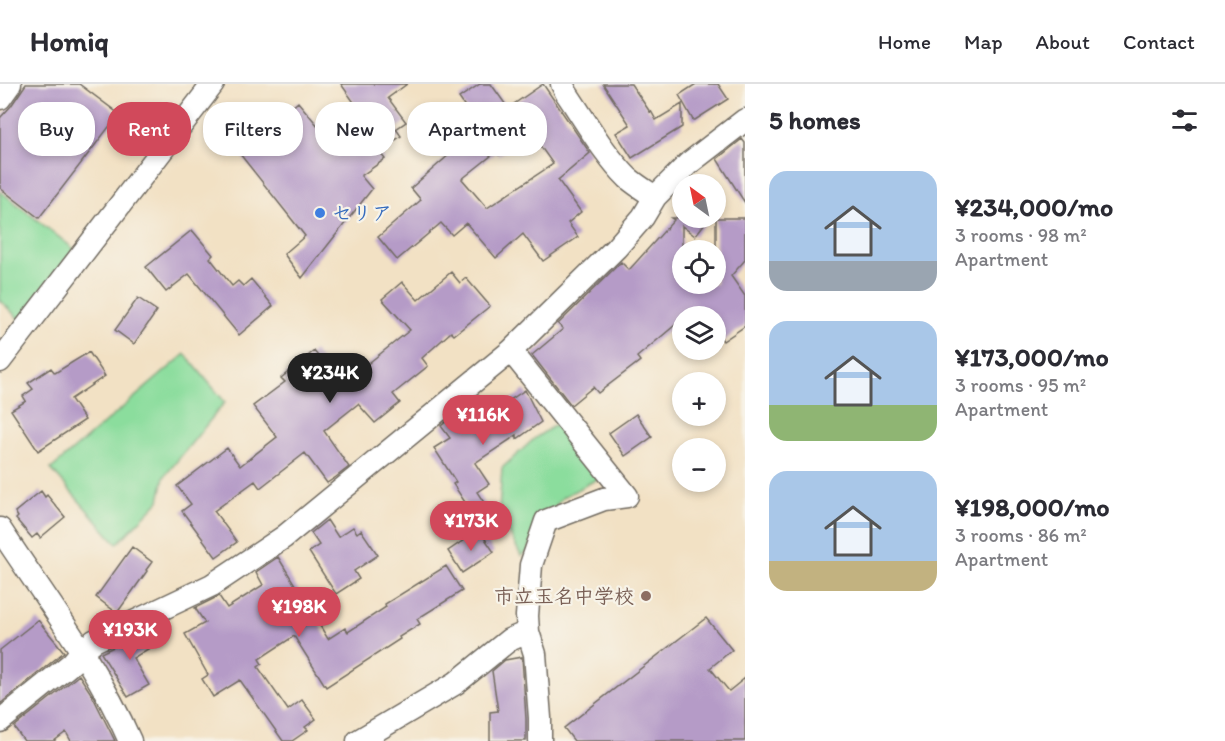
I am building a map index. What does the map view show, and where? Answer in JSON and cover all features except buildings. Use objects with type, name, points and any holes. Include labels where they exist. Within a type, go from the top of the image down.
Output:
[{"type":"street","points":[[0,98],[10,84]]},
{"type":"street","points":[[0,361],[213,84]]},
{"type":"street","points":[[562,84],[614,162],[640,188],[655,196]]},
{"type":"street","points":[[0,721],[72,663],[94,640],[212,585],[284,537],[511,351],[616,248],[643,217],[655,196],[688,164],[745,120]]},
{"type":"street","points":[[511,351],[627,496],[604,499],[546,521],[531,565],[527,616],[528,632],[535,654],[540,741]]},
{"type":"street","points":[[0,529],[82,651],[130,741]]},
{"type":"street","points":[[358,741],[456,682],[509,640],[528,632]]},
{"type":"green space","points":[[0,191],[74,249],[21,321],[0,300]]},
{"type":"green space","points":[[185,354],[225,402],[164,477],[159,501],[117,544],[51,469]]},
{"type":"green space","points":[[558,423],[605,475],[563,497],[539,525],[528,551],[521,556],[499,512],[502,468],[535,438]]},
{"type":"place","name":"セリア","points":[[320,213]]},
{"type":"place","name":"市立玉名中学校","points":[[646,596]]}]
